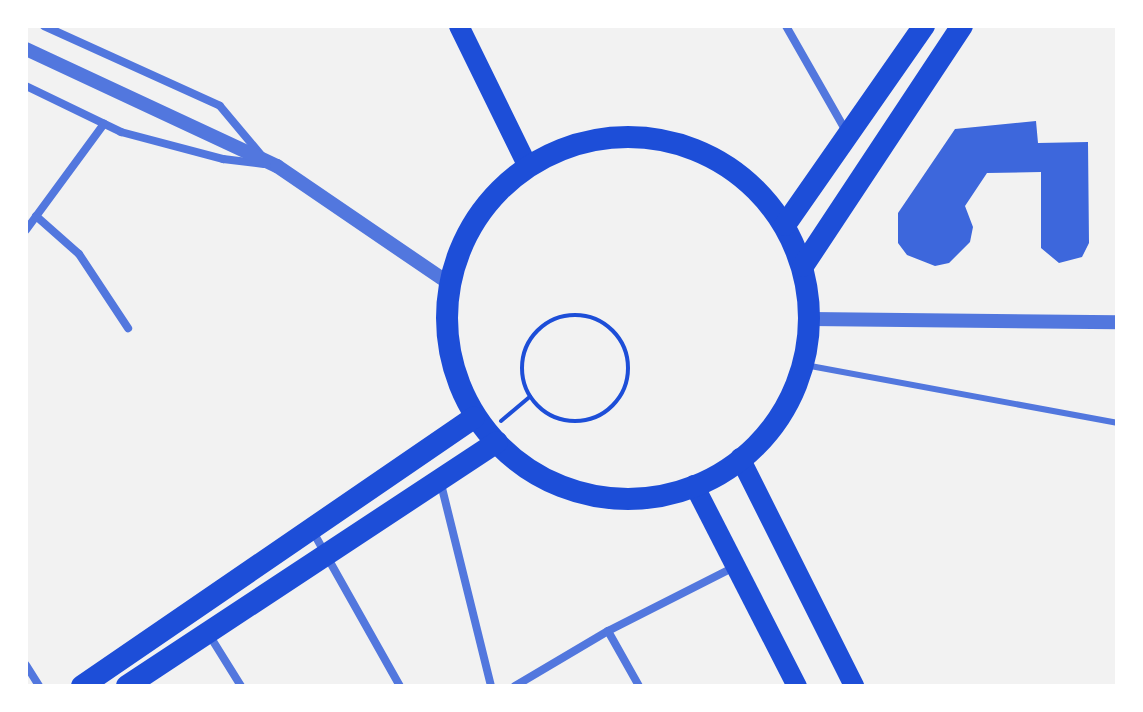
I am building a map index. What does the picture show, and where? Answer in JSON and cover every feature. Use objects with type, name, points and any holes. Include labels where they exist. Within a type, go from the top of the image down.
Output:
[{"type":"highway","points":[[785,225],[924,26]]},
{"type":"highway","points":[[803,266],[962,26]]},
{"type":"highway","points":[[595,138],[669,140],[735,171],[785,225],[803,266],[811,319],[805,365],[774,428],[722,475],[656,499],[586,496],[523,468],[486,430],[447,352],[447,282],[475,215],[527,165],[595,138]]},
{"type":"highway","points":[[127,686],[440,479],[486,430]]},
{"type":"highway","points":[[82,686],[311,529],[486,430]]},
{"type":"main road","points":[[459,26],[527,165]]},
{"type":"main road","points":[[740,458],[854,686]]},
{"type":"main road","points":[[694,485],[797,686]]},
{"type":"street","points":[[44,26],[220,106],[271,164]]},
{"type":"street","points":[[786,26],[848,135]]},
{"type":"street","points":[[26,49],[192,124],[271,164],[447,282]]},
{"type":"street","points":[[26,86],[104,124],[223,159],[271,164]]},
{"type":"street","points":[[26,230],[104,124]]},
{"type":"street","points":[[36,216],[79,254],[128,328]]},
{"type":"street","points":[[811,319],[1117,322]]},
{"type":"street","points":[[440,479],[491,686]]},
{"type":"street","points":[[311,529],[400,686]]},
{"type":"street","points":[[515,686],[608,631],[734,567]]},
{"type":"street","points":[[608,631],[639,686]]},
{"type":"street","points":[[208,632],[241,686]]},
{"type":"street","points":[[26,665],[39,686]]},
{"type":"lane","points":[[805,365],[1117,423]]},
{"type":"path","points":[[565,315],[586,316],[606,324],[620,339],[628,359],[627,380],[619,399],[604,413],[584,421],[563,420],[530,397],[522,377],[522,356],[531,337],[546,323],[565,315]]},
{"type":"path","points":[[486,430],[530,397]]},
{"type":"building","points":[[1036,121],[1038,143],[1088,142],[1089,243],[1082,257],[1059,263],[1041,248],[1041,172],[987,173],[965,206],[973,227],[970,242],[949,263],[935,266],[907,255],[898,243],[898,213],[955,129]]}]
